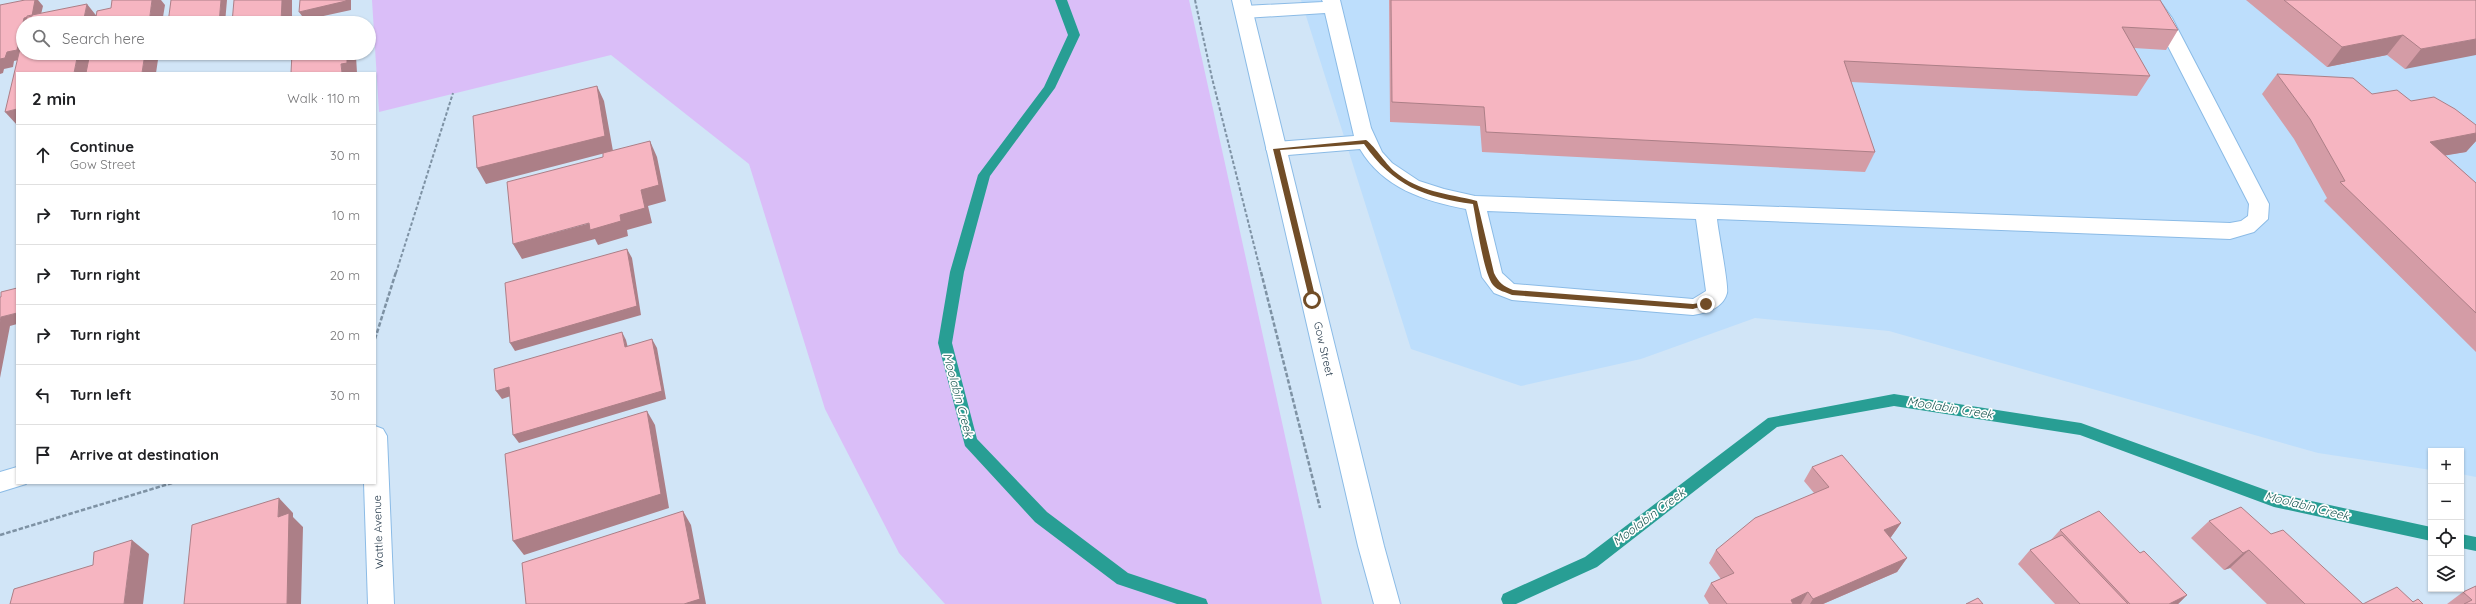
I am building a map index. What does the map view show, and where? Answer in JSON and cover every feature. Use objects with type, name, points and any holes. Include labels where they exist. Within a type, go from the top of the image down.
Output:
[{"type":"street","points":[[1242,6],[1331,3],[1366,142],[1380,162],[1394,174],[1414,187],[1440,197],[1475,203],[1705,212],[2230,231],[2247,227],[2258,219],[2259,204],[2163,18],[2150,0]]},
{"type":"street","name":"Gow Street","points":[[1242,6],[1371,546],[1387,604]]},
{"type":"street","points":[[1276,149],[1366,142]]},
{"type":"street","points":[[1475,203],[1491,273],[1496,283],[1502,289],[1512,292],[1693,307],[1706,304],[1714,299],[1717,292],[1705,212]]},
{"type":"street","name":"Wattle Avenue","points":[[376,464],[381,604]]},
{"type":"street","points":[[0,482],[16,477]]},
{"type":"path","points":[[1195,0],[1313,485],[1323,515]]},
{"type":"path","points":[[376,336],[453,94]]},
{"type":"path","points":[[0,535],[169,484]]},
{"type":"shaded area","points":[[372,0],[1189,0],[1322,604],[945,604],[899,553],[825,409],[749,164],[611,55],[379,112],[376,60],[376,16],[373,16]]},
{"type":"shaded area","points":[[1301,0],[2476,0],[2476,477],[2464,475],[2464,448],[2428,448],[2428,470],[2318,453],[1889,331],[1755,318],[1641,359],[1521,386],[1411,349]]},
{"type":"building","points":[[25,0],[35,0],[32,16],[16,16],[16,50],[7,52],[5,58],[0,59],[0,5]]},
{"type":"building","points":[[112,0],[152,0],[150,16],[96,16],[97,11],[111,8]]},
{"type":"building","points":[[171,0],[221,0],[220,16],[169,16]]},
{"type":"building","points":[[234,0],[282,0],[281,16],[233,16]]},
{"type":"building","points":[[300,0],[346,0],[346,1],[299,12]]},
{"type":"building","points":[[1391,0],[2160,0],[2178,30],[2122,27],[2150,76],[1844,61],[1875,152],[1486,132],[1484,107],[1392,102]]},
{"type":"building","points":[[2284,0],[2476,0],[2476,39],[2421,49],[2403,35],[2342,47]]},
{"type":"building","points":[[87,4],[84,16],[27,16]]},
{"type":"building","points":[[17,60],[77,60],[74,72],[16,72],[16,109],[5,112]]},
{"type":"building","points":[[89,60],[144,60],[142,72],[86,72]]},
{"type":"building","points":[[292,60],[347,60],[347,63],[341,64],[342,72],[291,72]]},
{"type":"building","points":[[2277,74],[2353,78],[2372,94],[2397,90],[2411,101],[2434,97],[2455,109],[2476,125],[2476,133],[2430,142],[2476,183],[2476,313],[2340,182],[2345,181],[2310,119]]},
{"type":"building","points":[[597,86],[605,136],[477,168],[473,116]]},
{"type":"building","points":[[650,141],[659,185],[641,190],[645,208],[620,215],[621,221],[590,230],[589,223],[513,244],[507,182],[603,157],[603,153]]},
{"type":"building","points":[[627,249],[637,306],[510,343],[505,283]]},
{"type":"building","points":[[16,288],[16,313],[1,317],[0,322],[0,297],[1,292]]},
{"type":"building","points":[[622,332],[625,347],[652,339],[662,391],[513,435],[509,387],[496,391],[494,369]]},
{"type":"building","points":[[647,411],[661,494],[513,541],[505,454]]},
{"type":"building","points":[[1842,455],[1901,523],[1884,530],[1907,558],[1813,599],[1808,592],[1791,600],[1793,604],[1727,604],[1711,583],[1734,573],[1716,550],[1755,518],[1829,487],[1812,467]]},
{"type":"building","points":[[279,498],[278,517],[289,513],[287,604],[184,604],[192,525]]},
{"type":"building","points":[[2241,507],[2271,534],[2283,530],[2363,604],[2305,604],[2249,550],[2243,553],[2209,521]]},
{"type":"building","points":[[683,511],[700,599],[684,604],[526,604],[522,563]]},
{"type":"building","points":[[2099,511],[2140,553],[2144,551],[2187,595],[2169,604],[2130,604],[2060,530]]},
{"type":"building","points":[[2062,535],[2128,604],[2080,604],[2030,550]]},
{"type":"building","points":[[132,540],[124,604],[10,604],[14,589],[93,565],[94,552]]},
{"type":"building","points":[[2476,586],[2476,604],[2464,604],[2472,600],[2464,592]]},
{"type":"building","points":[[2397,587],[2413,602],[2418,599],[2423,604],[2363,604]]},
{"type":"building","points":[[1978,598],[1983,604],[1966,604]]},
{"type":"waterway","name":"Moolabin Creek","points":[[1061,0],[1074,35],[1049,88],[984,175],[957,272],[945,343],[970,442],[1041,517],[1123,579],[1200,604]]},
{"type":"waterway","name":"Moolabin Creek","points":[[1509,599],[1591,562],[1773,422],[1894,400],[2081,429],[2274,500],[2428,533]]},
{"type":"waterway","name":"Moolabin Creek","points":[[2464,542],[2476,544]]},
{"type":"route","points":[[1312,300],[1276,149],[1366,142],[1380,162],[1394,174],[1414,187],[1440,197],[1475,203],[1491,273],[1496,283],[1502,289],[1512,292],[1693,307],[1706,304]]}]
